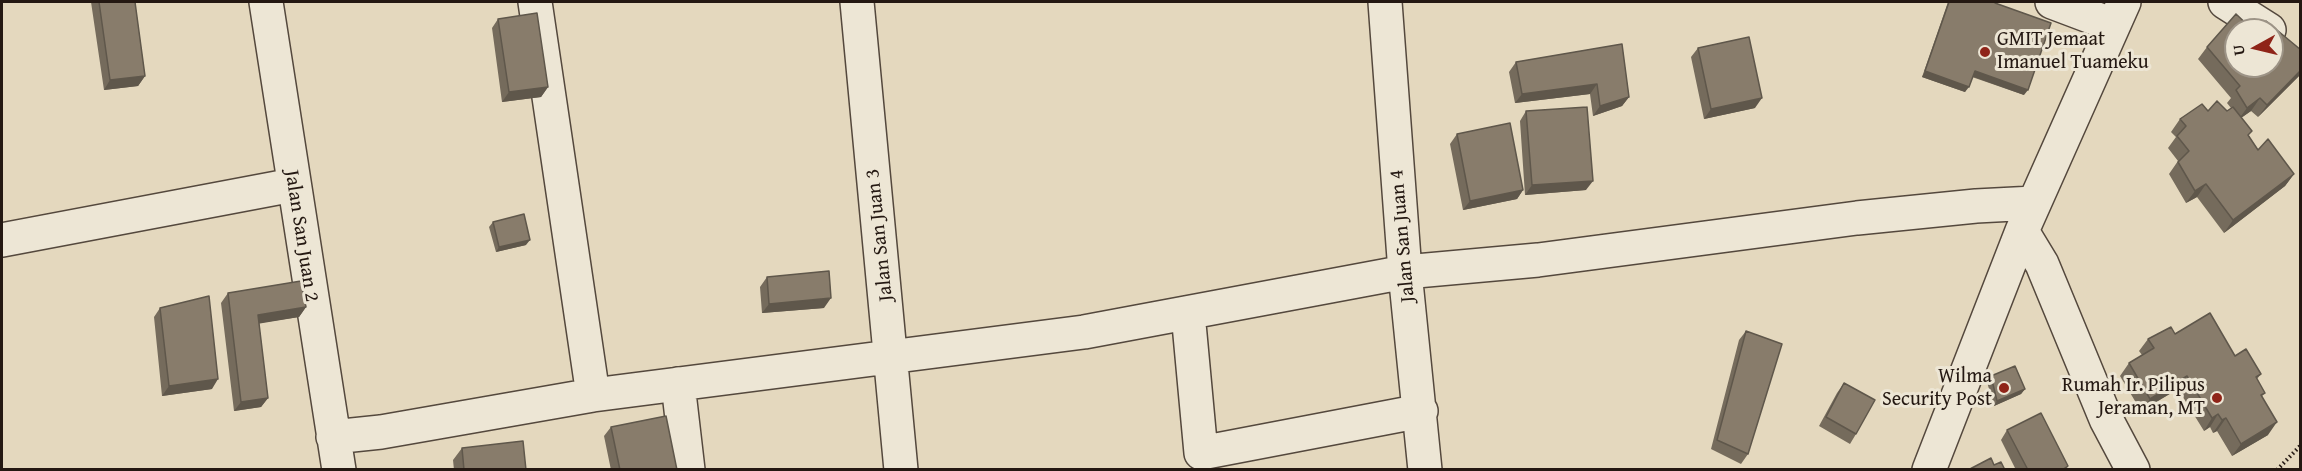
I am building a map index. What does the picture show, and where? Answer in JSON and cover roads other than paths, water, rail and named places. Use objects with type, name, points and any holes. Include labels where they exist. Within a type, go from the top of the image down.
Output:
[{"type":"street","name":"Jalan San Juan 2","points":[[266,2],[339,470]]},
{"type":"street","points":[[535,2],[593,394]]},
{"type":"street","name":"Jalan San Juan 3","points":[[856,2],[892,357],[901,470]]},
{"type":"street","name":"Jalan San Juan 4","points":[[1385,2],[1406,272],[1425,470]]},
{"type":"street","points":[[1929,470],[2028,217],[2119,13],[2052,2]]},
{"type":"street","points":[[2225,2],[2250,18]]},
{"type":"street","points":[[2,240],[293,185]]},
{"type":"street","points":[[333,437],[381,432],[593,394],[1084,332],[1406,272],[1538,260],[1857,218],[1976,206],[2028,217]]},
{"type":"street","points":[[2028,217],[2042,264],[2106,419],[2133,470]]},
{"type":"street","points":[[1188,313],[1201,453],[1420,411]]},
{"type":"street","points":[[678,384],[688,470]]},
{"type":"place","name":"GMIT Jemaat Imanuel Tuameku","points":[[1985,52]]},
{"type":"place","name":"Wilma Security Post","points":[[2004,388]]},
{"type":"place","name":"Rumah Ir. Pilipus Jeraman, MT","points":[[2217,398]]}]
